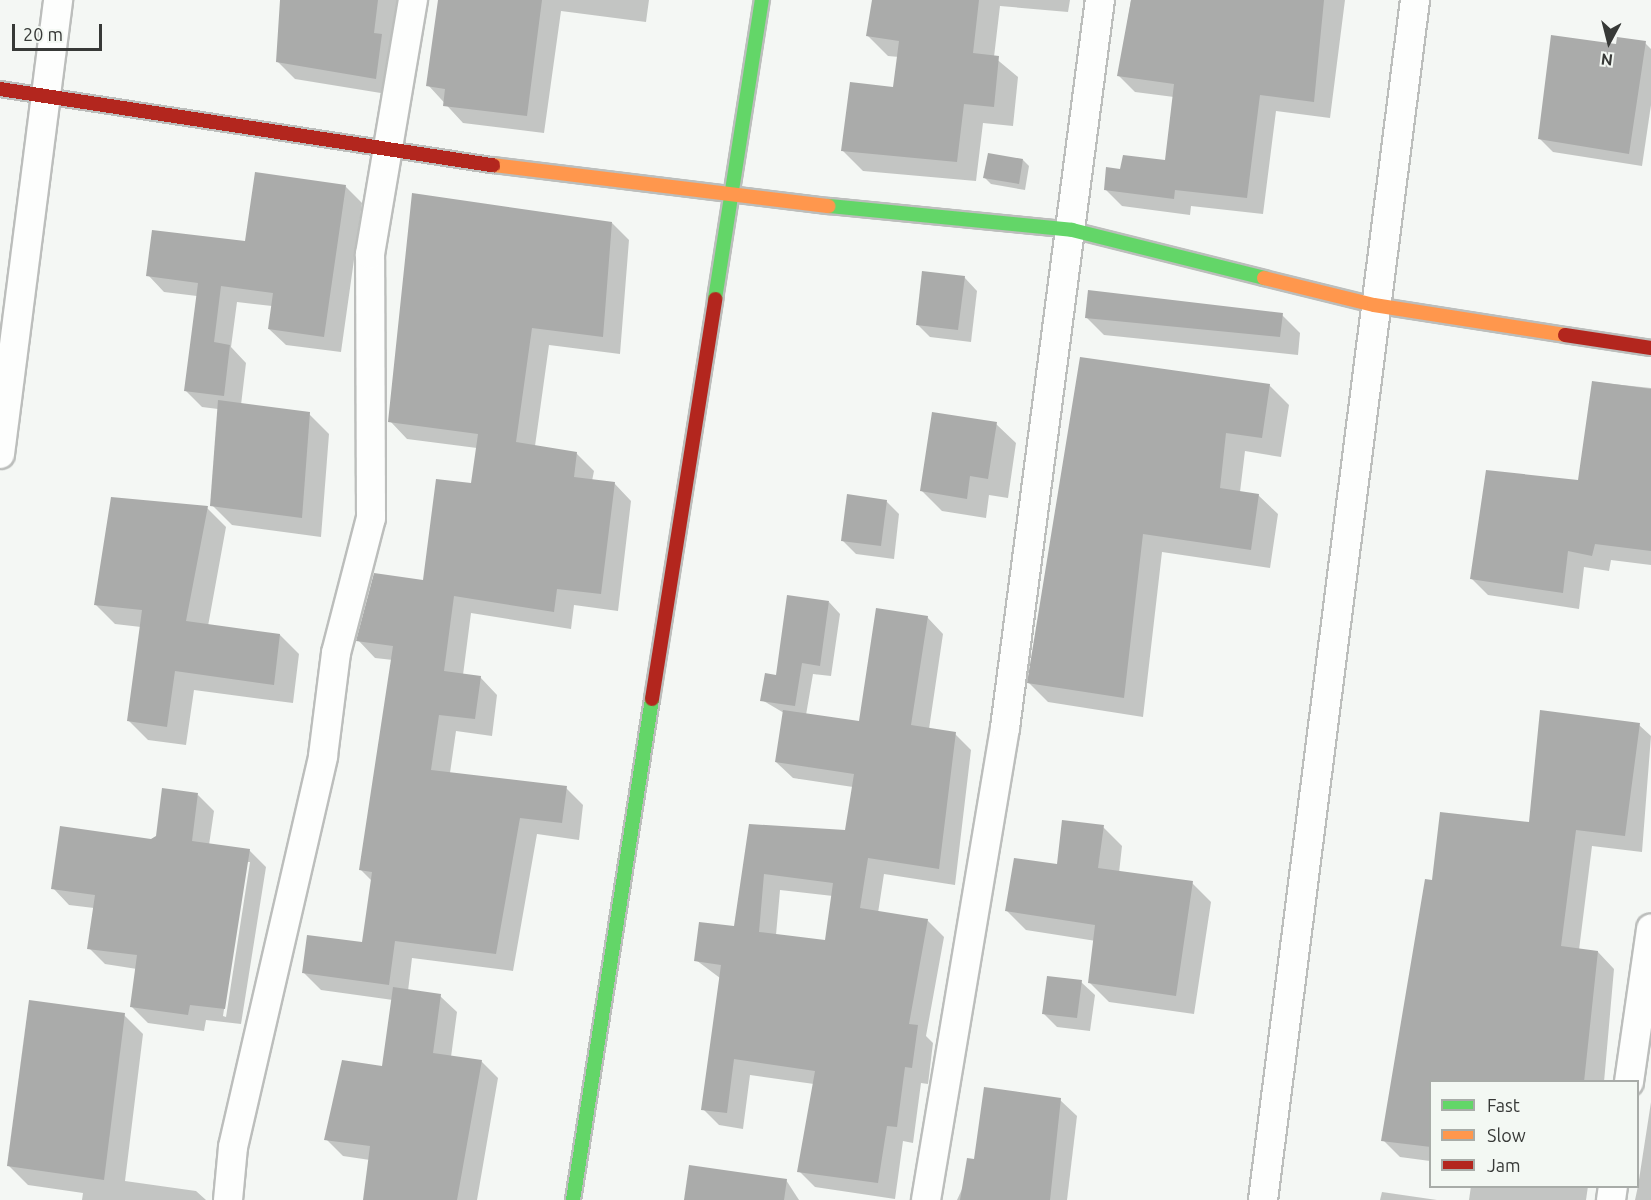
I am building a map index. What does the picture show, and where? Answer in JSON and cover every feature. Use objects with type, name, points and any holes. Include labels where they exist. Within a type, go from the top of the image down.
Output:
[{"type":"street","points":[[0,454],[58,0]]},
{"type":"street","points":[[228,1200],[233,1147],[323,756],[336,653],[371,518],[370,254],[412,0]]},
{"type":"street","points":[[573,1200],[734,197],[762,0]]},
{"type":"street","points":[[926,1200],[1005,728],[1072,230],[1100,0]]},
{"type":"street","points":[[1263,1200],[1374,306],[1415,0]]},
{"type":"street","points":[[0,90],[46,94],[388,151],[734,197],[1072,230],[1374,306],[1651,348]]},
{"type":"street","points":[[1629,1080],[1651,929]]},
{"type":"building","points":[[280,0],[378,0],[374,33],[382,34],[376,79],[276,62]]},
{"type":"building","points":[[438,0],[542,0],[527,116],[443,106],[445,89],[426,86]]},
{"type":"building","points":[[872,0],[979,0],[973,53],[999,56],[994,107],[964,104],[957,162],[841,151],[850,82],[893,87],[899,41],[866,36]]},
{"type":"building","points":[[1131,0],[1324,0],[1314,102],[1260,95],[1247,198],[1175,190],[1174,199],[1104,190],[1106,167],[1120,169],[1123,155],[1165,160],[1174,84],[1117,76]]},
{"type":"building","points":[[1551,35],[1616,44],[1617,37],[1646,41],[1629,154],[1538,139]]},
{"type":"building","points":[[988,153],[1023,159],[1019,184],[983,178]]},
{"type":"building","points":[[255,172],[346,185],[324,337],[268,329],[273,293],[221,286],[214,342],[230,345],[224,396],[184,391],[198,283],[146,276],[152,230],[245,241]]},
{"type":"building","points":[[412,193],[612,222],[603,337],[532,328],[516,442],[577,452],[574,477],[615,482],[601,594],[557,589],[554,612],[454,596],[444,671],[481,676],[475,719],[439,715],[431,770],[567,786],[562,823],[520,818],[496,954],[395,941],[389,985],[302,973],[307,935],[362,942],[372,872],[359,870],[393,646],[356,641],[374,573],[423,580],[436,479],[471,483],[478,434],[388,422]]},
{"type":"building","points":[[922,271],[965,276],[958,330],[916,325]]},
{"type":"building","points":[[1088,290],[1283,313],[1280,337],[1085,318]]},
{"type":"building","points":[[1080,357],[1270,384],[1262,438],[1226,433],[1220,488],[1259,494],[1251,550],[1143,534],[1124,698],[1027,683]]},
{"type":"building","points":[[1592,381],[1651,389],[1651,551],[1595,544],[1592,556],[1568,551],[1563,593],[1470,579],[1486,470],[1578,480]]},
{"type":"building","points":[[218,400],[310,412],[302,518],[210,506]]},
{"type":"building","points":[[932,412],[997,422],[988,479],[970,476],[967,499],[920,491]]},
{"type":"building","points":[[847,494],[887,500],[881,546],[841,541]]},
{"type":"building","points":[[111,497],[208,506],[186,621],[280,634],[274,685],[175,671],[167,727],[127,721],[142,610],[94,605]]},
{"type":"building","points":[[787,595],[829,601],[820,666],[802,663],[795,706],[760,701],[765,673],[776,675]]},
{"type":"building","points":[[876,608],[928,616],[911,725],[956,732],[939,869],[868,858],[860,908],[928,919],[909,1024],[918,1025],[912,1068],[905,1067],[897,1127],[887,1126],[878,1183],[797,1172],[815,1071],[734,1059],[727,1113],[701,1110],[721,965],[694,961],[699,922],[734,926],[749,824],[845,830],[854,774],[775,762],[783,710],[859,721]],"holes":[[[764,874],[833,883],[825,940],[759,932]]]},
{"type":"building","points":[[1540,710],[1640,723],[1625,836],[1576,830],[1561,946],[1598,951],[1584,1080],[1429,1080],[1429,1147],[1381,1141],[1425,879],[1432,880],[1440,812],[1529,822]]},
{"type":"building","points":[[162,788],[198,793],[192,841],[250,849],[225,1009],[190,1005],[188,1015],[130,1007],[137,955],[87,949],[95,895],[51,889],[60,826],[151,839],[156,836]]},
{"type":"building","points":[[1062,820],[1104,825],[1098,868],[1193,881],[1176,996],[1088,983],[1095,925],[1005,911],[1014,858],[1057,864]]},
{"type":"building","points":[[1047,976],[1082,980],[1077,1018],[1042,1014]]},
{"type":"building","points":[[393,987],[441,994],[433,1053],[482,1060],[457,1200],[363,1200],[370,1146],[324,1140],[342,1060],[382,1066]]},
{"type":"building","points":[[29,1000],[125,1013],[104,1180],[7,1166]]},
{"type":"building","points":[[984,1087],[1061,1098],[1050,1200],[960,1200],[967,1158],[974,1159]]},
{"type":"building","points":[[689,1165],[787,1179],[784,1200],[684,1200]]},
{"type":"traffic: fast","points":[[715,299],[762,0]]},
{"type":"traffic: fast","points":[[829,206],[1072,230],[1264,278]]},
{"type":"traffic: fast","points":[[573,1200],[652,699]]},
{"type":"traffic: slow","points":[[493,165],[829,206]]},
{"type":"traffic: slow","points":[[1264,278],[1374,305],[1565,335]]},
{"type":"traffic: jam","points":[[0,89],[493,165]]},
{"type":"traffic: jam","points":[[652,699],[715,299]]},
{"type":"traffic: jam","points":[[1565,335],[1651,348]]}]
